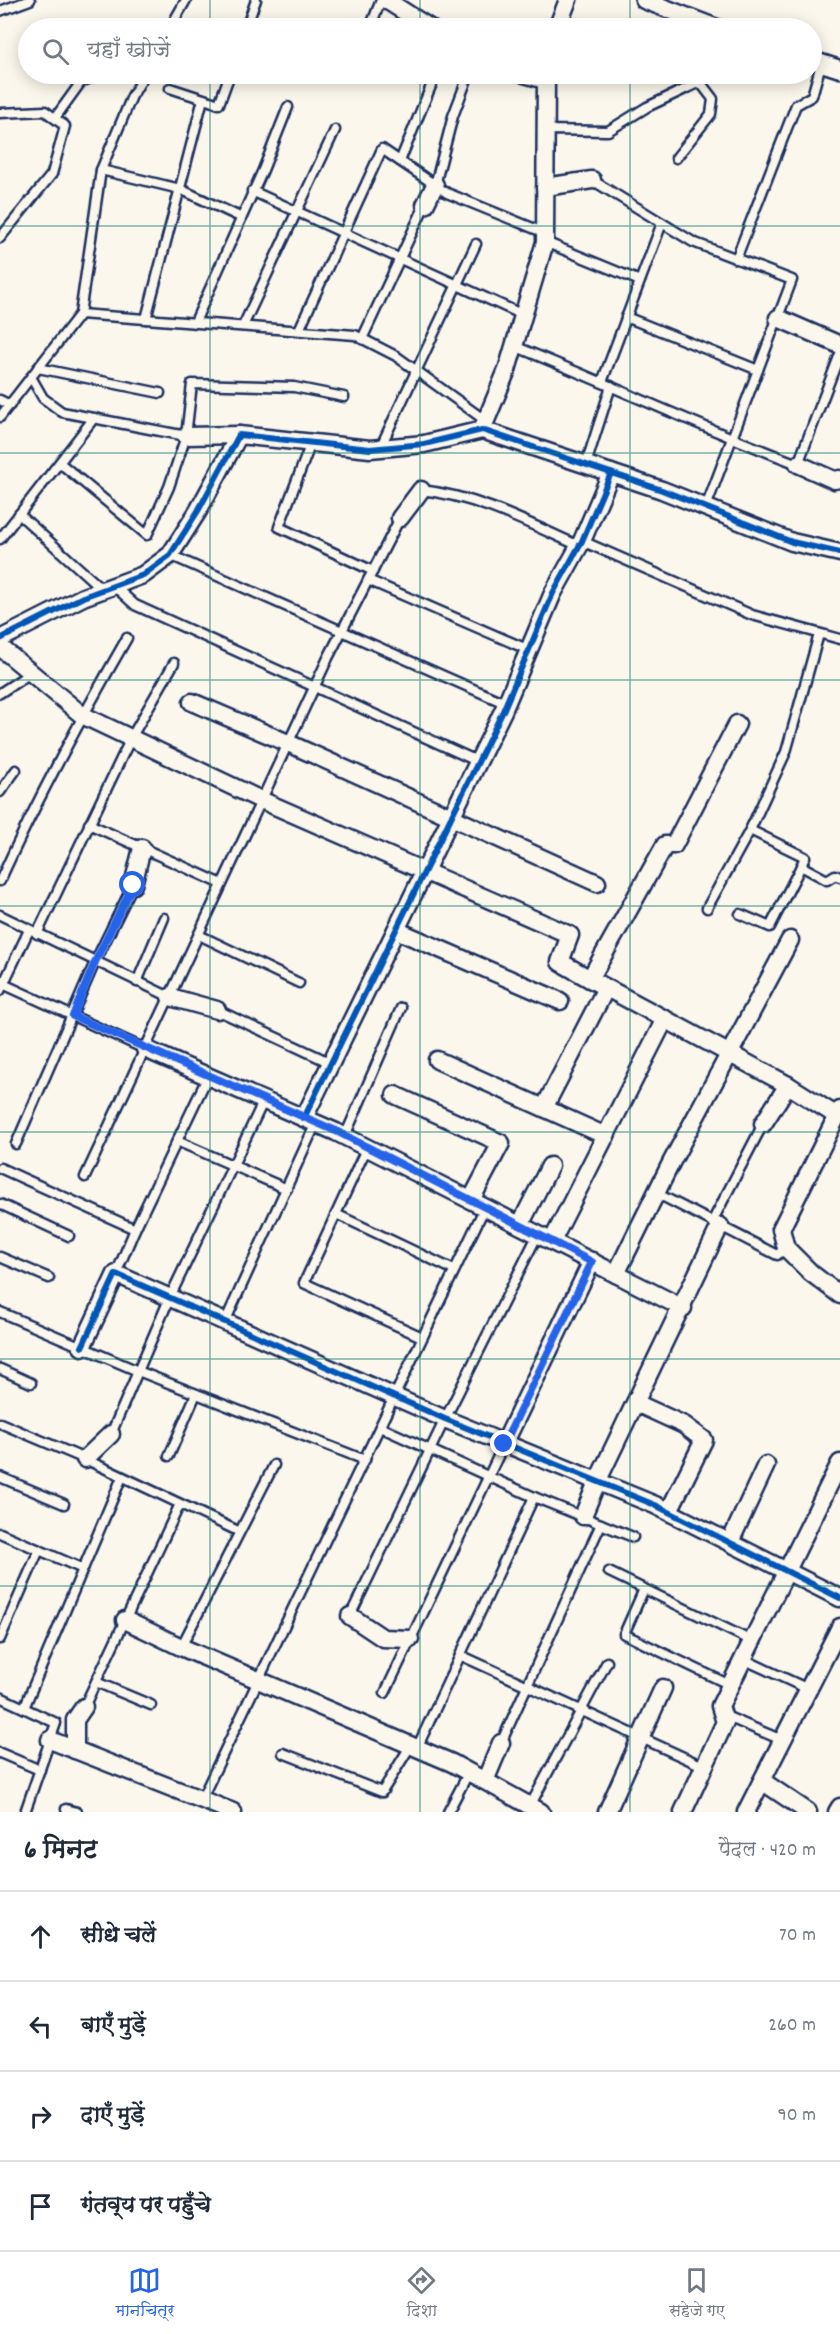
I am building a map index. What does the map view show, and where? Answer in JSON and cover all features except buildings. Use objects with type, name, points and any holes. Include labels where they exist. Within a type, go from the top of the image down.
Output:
[{"type":"street","points":[[386,0],[414,18]]},
{"type":"street","points":[[562,18],[568,0]]},
{"type":"street","points":[[644,0],[691,18]]},
{"type":"street","points":[[822,64],[840,69]]},
{"type":"street","points":[[484,425],[514,346],[545,237],[546,84]]},
{"type":"street","points":[[545,187],[592,180]]},
{"type":"street","points":[[425,205],[435,185]]},
{"type":"street","points":[[778,318],[840,345]]},
{"type":"street","points":[[186,436],[239,435],[370,449],[424,444],[484,425],[706,507],[792,542],[840,553]]},
{"type":"street","points":[[0,639],[83,597],[142,575],[170,555],[198,511],[239,435]]},
{"type":"street","points":[[798,464],[834,480],[840,479]]},
{"type":"street","points":[[310,1120],[331,1063],[507,704],[553,593],[580,543],[611,473]]},
{"type":"street","points":[[400,518],[421,490]]},
{"type":"street","points":[[0,646],[82,715],[261,800],[570,935],[560,962],[838,1113],[781,1229],[786,1248],[811,1273],[840,1295]]},
{"type":"street","points":[[192,702],[597,883]]},
{"type":"street","points":[[590,979],[666,845],[674,845],[736,724]]},
{"type":"street","points":[[133,885],[142,848]]},
{"type":"street","points":[[396,930],[560,1001]]},
{"type":"street","points":[[616,1274],[656,1193],[790,940]]},
{"type":"street","points":[[544,1108],[606,988]]},
{"type":"street","points":[[170,997],[216,1010]]},
{"type":"street","points":[[545,1238],[606,1136],[665,1019]]},
{"type":"street","points":[[145,1049],[368,1147],[683,1308]]},
{"type":"street","points":[[437,1060],[606,1136]]},
{"type":"street","points":[[763,1124],[788,1085]]},
{"type":"street","points":[[395,1095],[501,1143],[478,1203]]},
{"type":"street","points":[[520,1225],[550,1166]]},
{"type":"street","points":[[583,1516],[597,1482],[683,1308],[716,1224]]},
{"type":"street","points":[[504,1444],[592,1262]]},
{"type":"street","points":[[82,1347],[116,1274],[445,1419],[669,1512],[840,1598]]},
{"type":"street","points":[[636,1403],[684,1425],[704,1440],[669,1512]]},
{"type":"street","points":[[85,1459],[111,1434]]},
{"type":"street","points":[[730,1542],[766,1465]]},
{"type":"street","points":[[683,1812],[725,1722],[720,1706],[838,1474]]},
{"type":"street","points":[[350,1616],[383,1638],[411,1639]]},
{"type":"street","points":[[125,1620],[181,1647],[414,1746],[469,1772],[533,1810]]},
{"type":"street","points":[[746,1812],[840,1627]]},
{"type":"street","points":[[607,1812],[663,1688]]},
{"type":"street","points":[[75,1750],[75,1720],[84,1707]]},
{"type":"street","points":[[50,1740],[203,1805],[233,1812]]},
{"type":"street","points":[[485,1781],[501,1743]]},
{"type":"street","points":[[762,1781],[808,1812]]},
{"type":"street","points":[[837,1812],[840,1807]]},
{"type":"lane","points":[[0,11],[30,0]]},
{"type":"lane","points":[[176,18],[186,0]]},
{"type":"lane","points":[[250,18],[256,0]]},
{"type":"lane","points":[[374,18],[381,0]]},
{"type":"lane","points":[[55,118],[80,84]]},
{"type":"lane","points":[[0,417],[80,314],[101,170],[139,84]]},
{"type":"lane","points":[[170,88],[219,104],[226,84]]},
{"type":"lane","points":[[399,161],[432,84]]},
{"type":"lane","points":[[435,185],[453,116],[465,84]]},
{"type":"lane","points":[[545,130],[608,131],[691,84]]},
{"type":"lane","points":[[676,158],[711,114],[713,99],[705,84]]},
{"type":"lane","points":[[736,259],[796,105],[812,96],[813,84]]},
{"type":"lane","points":[[146,319],[203,99]]},
{"type":"lane","points":[[195,322],[288,107]]},
{"type":"lane","points":[[0,113],[45,111],[65,126],[52,174],[0,238]]},
{"type":"lane","points":[[243,326],[335,130]]},
{"type":"lane","points":[[299,330],[382,149],[447,194],[640,281]]},
{"type":"lane","points":[[101,170],[180,189],[240,217]]},
{"type":"lane","points":[[592,180],[693,242],[792,280],[706,507]]},
{"type":"lane","points":[[252,191],[524,315]]},
{"type":"lane","points":[[362,339],[425,205]]},
{"type":"lane","points":[[586,464],[606,384],[626,318],[662,223]]},
{"type":"lane","points":[[380,448],[476,244]]},
{"type":"lane","points":[[80,314],[355,335],[396,356],[484,425]]},
{"type":"lane","points":[[626,318],[758,370]]},
{"type":"lane","points":[[514,346],[732,439],[798,464],[840,354]]},
{"type":"lane","points":[[38,368],[160,393]]},
{"type":"lane","points":[[31,377],[43,398],[62,412],[186,436]]},
{"type":"lane","points":[[60,463],[147,535],[169,487],[186,436],[192,384],[294,387],[344,398]]},
{"type":"lane","points":[[0,400],[10,405]]},
{"type":"lane","points":[[0,539],[94,418]]},
{"type":"lane","points":[[311,443],[279,527],[373,571]]},
{"type":"lane","points":[[421,490],[447,493],[494,508],[752,615],[840,639]]},
{"type":"lane","points":[[19,514],[109,588],[135,605],[478,762]]},
{"type":"lane","points":[[86,1177],[313,688],[400,518]]},
{"type":"lane","points":[[170,555],[507,704]]},
{"type":"lane","points":[[368,580],[529,650]]},
{"type":"lane","points":[[707,908],[750,830],[786,752],[819,634]]},
{"type":"lane","points":[[0,881],[35,805],[82,715],[127,638]]},
{"type":"lane","points":[[145,1049],[2,987],[89,824],[131,738],[174,663]]},
{"type":"lane","points":[[0,693],[32,672]]},
{"type":"lane","points":[[0,792],[16,770]]},
{"type":"lane","points":[[89,824],[222,884]]},
{"type":"lane","points":[[740,915],[770,927],[805,858],[750,830]]},
{"type":"lane","points":[[801,866],[827,880],[835,875],[840,877]]},
{"type":"lane","points":[[16,1144],[95,962],[133,885]]},
{"type":"lane","points":[[0,915],[170,997]]},
{"type":"lane","points":[[137,982],[164,918]]},
{"type":"lane","points":[[199,935],[298,984]]},
{"type":"lane","points":[[345,1136],[402,1008]]},
{"type":"lane","points":[[216,1010],[331,1063]]},
{"type":"lane","points":[[116,1274],[208,1076]]},
{"type":"lane","points":[[111,1434],[170,1297],[264,1100]]},
{"type":"lane","points":[[225,1322],[287,1189],[310,1120]]},
{"type":"lane","points":[[716,1224],[763,1124]]},
{"type":"lane","points":[[177,1141],[287,1189]]},
{"type":"lane","points":[[368,1147],[304,1283],[422,1337]]},
{"type":"lane","points":[[0,1167],[135,1229]]},
{"type":"lane","points":[[656,1193],[777,1255],[786,1248]]},
{"type":"lane","points":[[203,1805],[259,1680],[454,1270],[478,1203]]},
{"type":"lane","points":[[0,1204],[69,1236]]},
{"type":"lane","points":[[336,1214],[454,1270]]},
{"type":"lane","points":[[350,1616],[445,1419],[545,1238]]},
{"type":"lane","points":[[0,1257],[49,1278]]},
{"type":"lane","points":[[0,1312],[138,1371],[365,1460]]},
{"type":"lane","points":[[0,1369],[31,1383]]},
{"type":"lane","points":[[169,1456],[196,1394]]},
{"type":"lane","points":[[0,1423],[85,1459],[238,1531]]},
{"type":"lane","points":[[380,1427],[534,1497],[633,1537]]},
{"type":"lane","points":[[385,1693],[504,1444]]},
{"type":"lane","points":[[181,1647],[238,1531],[274,1465]]},
{"type":"lane","points":[[0,1477],[64,1504]]},
{"type":"lane","points":[[24,1708],[122,1477]]},
{"type":"lane","points":[[283,1753],[382,1792],[414,1746],[460,1655],[534,1497]]},
{"type":"lane","points":[[84,1707],[180,1504]]},
{"type":"lane","points":[[501,1743],[601,1524]]},
{"type":"lane","points":[[0,1533],[83,1569]]},
{"type":"lane","points":[[0,1639],[39,1550]]},
{"type":"lane","points":[[609,1572],[752,1641]]},
{"type":"lane","points":[[644,1589],[624,1634],[730,1685]]},
{"type":"lane","points":[[460,1655],[705,1767]]},
{"type":"lane","points":[[743,1659],[808,1689]]},
{"type":"lane","points":[[533,1810],[607,1662]]},
{"type":"lane","points":[[96,1682],[151,1705]]},
{"type":"lane","points":[[0,1697],[56,1723],[25,1812]]},
{"type":"lane","points":[[723,1714],[782,1740]]},
{"type":"lane","points":[[0,1754],[40,1770]]},
{"type":"lane","points":[[448,1812],[469,1772]]},
{"type":"lane","points":[[66,1809],[77,1812]]},
{"type":"cycle path","points":[[0,639],[83,597],[143,575],[170,555],[198,511],[239,435],[370,449],[424,444],[482,430],[662,490],[792,542],[840,553]]},
{"type":"cycle path","points":[[304,1118],[503,711],[553,593],[582,541],[611,473]]},
{"type":"cycle path","points":[[82,1347],[116,1274],[445,1419],[655,1505],[840,1598]]},
{"type":"route","points":[[133,885],[95,962],[73,1016],[336,1131],[592,1262],[504,1444]]}]
